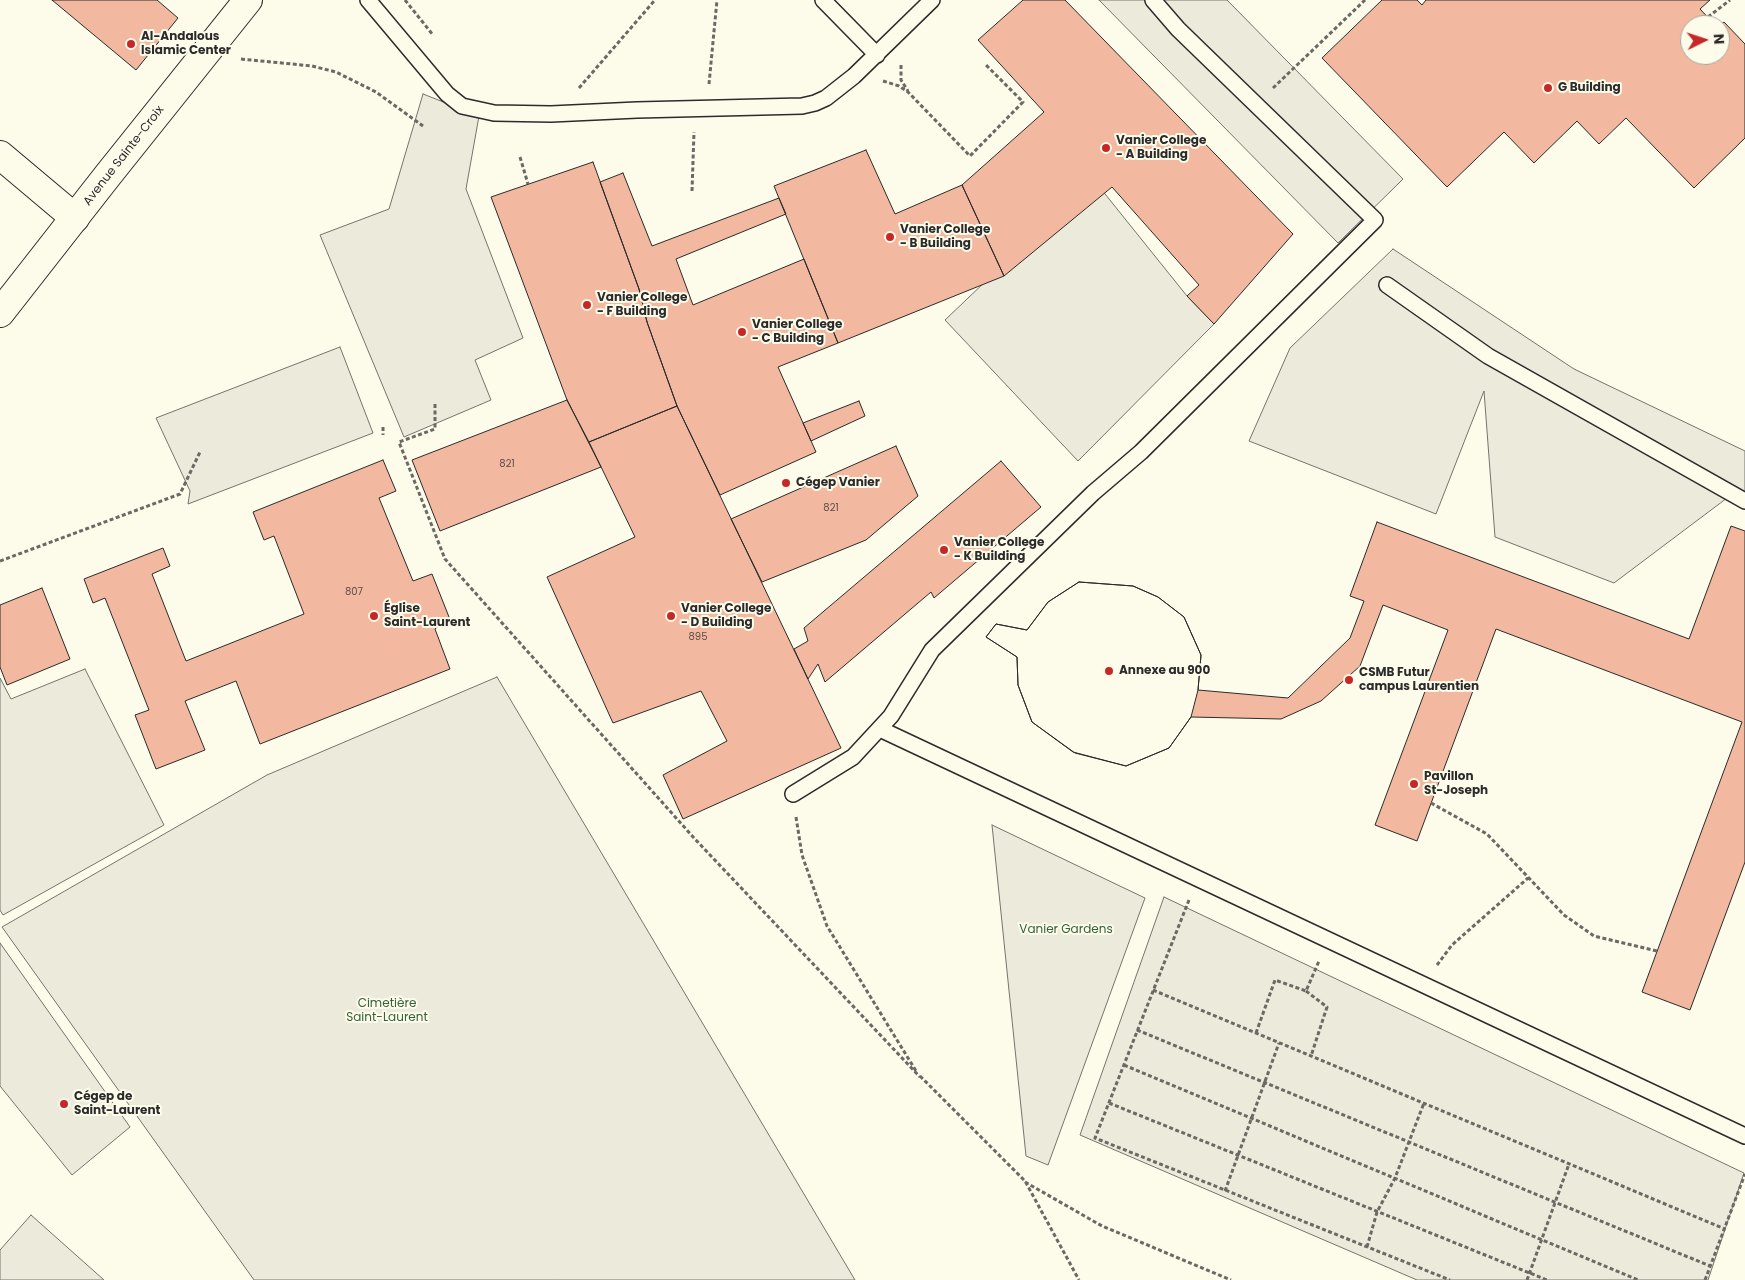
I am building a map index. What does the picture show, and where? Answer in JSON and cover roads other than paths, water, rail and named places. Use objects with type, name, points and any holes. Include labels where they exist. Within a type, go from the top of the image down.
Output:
[{"type":"main road","name":"Avenue Sainte-Croix","points":[[0,313],[248,0]]},
{"type":"main road","points":[[0,155],[75,218]]},
{"type":"lane","points":[[368,0],[453,100],[462,106],[494,113],[558,114],[802,106],[815,103],[826,98],[854,76],[932,0]]},
{"type":"lane","points":[[823,0],[877,55]]},
{"type":"lane","points":[[792,794],[853,757],[891,716],[932,650],[1093,493],[1141,452],[1375,220],[1178,29],[1153,0]]},
{"type":"lane","points":[[1387,285],[1488,356],[1745,501]]},
{"type":"lane","points":[[880,729],[1745,1136]]},
{"type":"place","name":"Al-Andalous Islamic Center","points":[[131,44]]},
{"type":"place","name":"G Building","points":[[1548,88]]},
{"type":"place","name":"Vanier College - A Building","points":[[1106,148]]},
{"type":"place","name":"Vanier College - B Building","points":[[890,237]]},
{"type":"place","name":"Vanier College - F Building","points":[[587,305]]},
{"type":"place","name":"Vanier College - C Building","points":[[742,332]]},
{"type":"place","name":"Cégep Vanier","points":[[786,483]]},
{"type":"place","name":"Vanier College - K Building","points":[[944,550]]},
{"type":"place","name":"Église Saint-Laurent","points":[[374,616]]},
{"type":"place","name":"Vanier College - D Building","points":[[671,616]]},
{"type":"place","name":"Annexe au 900","points":[[1109,671]]},
{"type":"place","name":"CSMB Futur campus Laurentien","points":[[1349,680]]},
{"type":"place","name":"Pavillon St-Joseph","points":[[1414,784]]},
{"type":"place","name":"Cégep de Saint-Laurent","points":[[64,1104]]},
{"type":"park label","name":"Vanier Gardens","points":[[1066,930]]},
{"type":"park label","name":"Cimetière Saint-Laurent","points":[[387,1011]]}]
